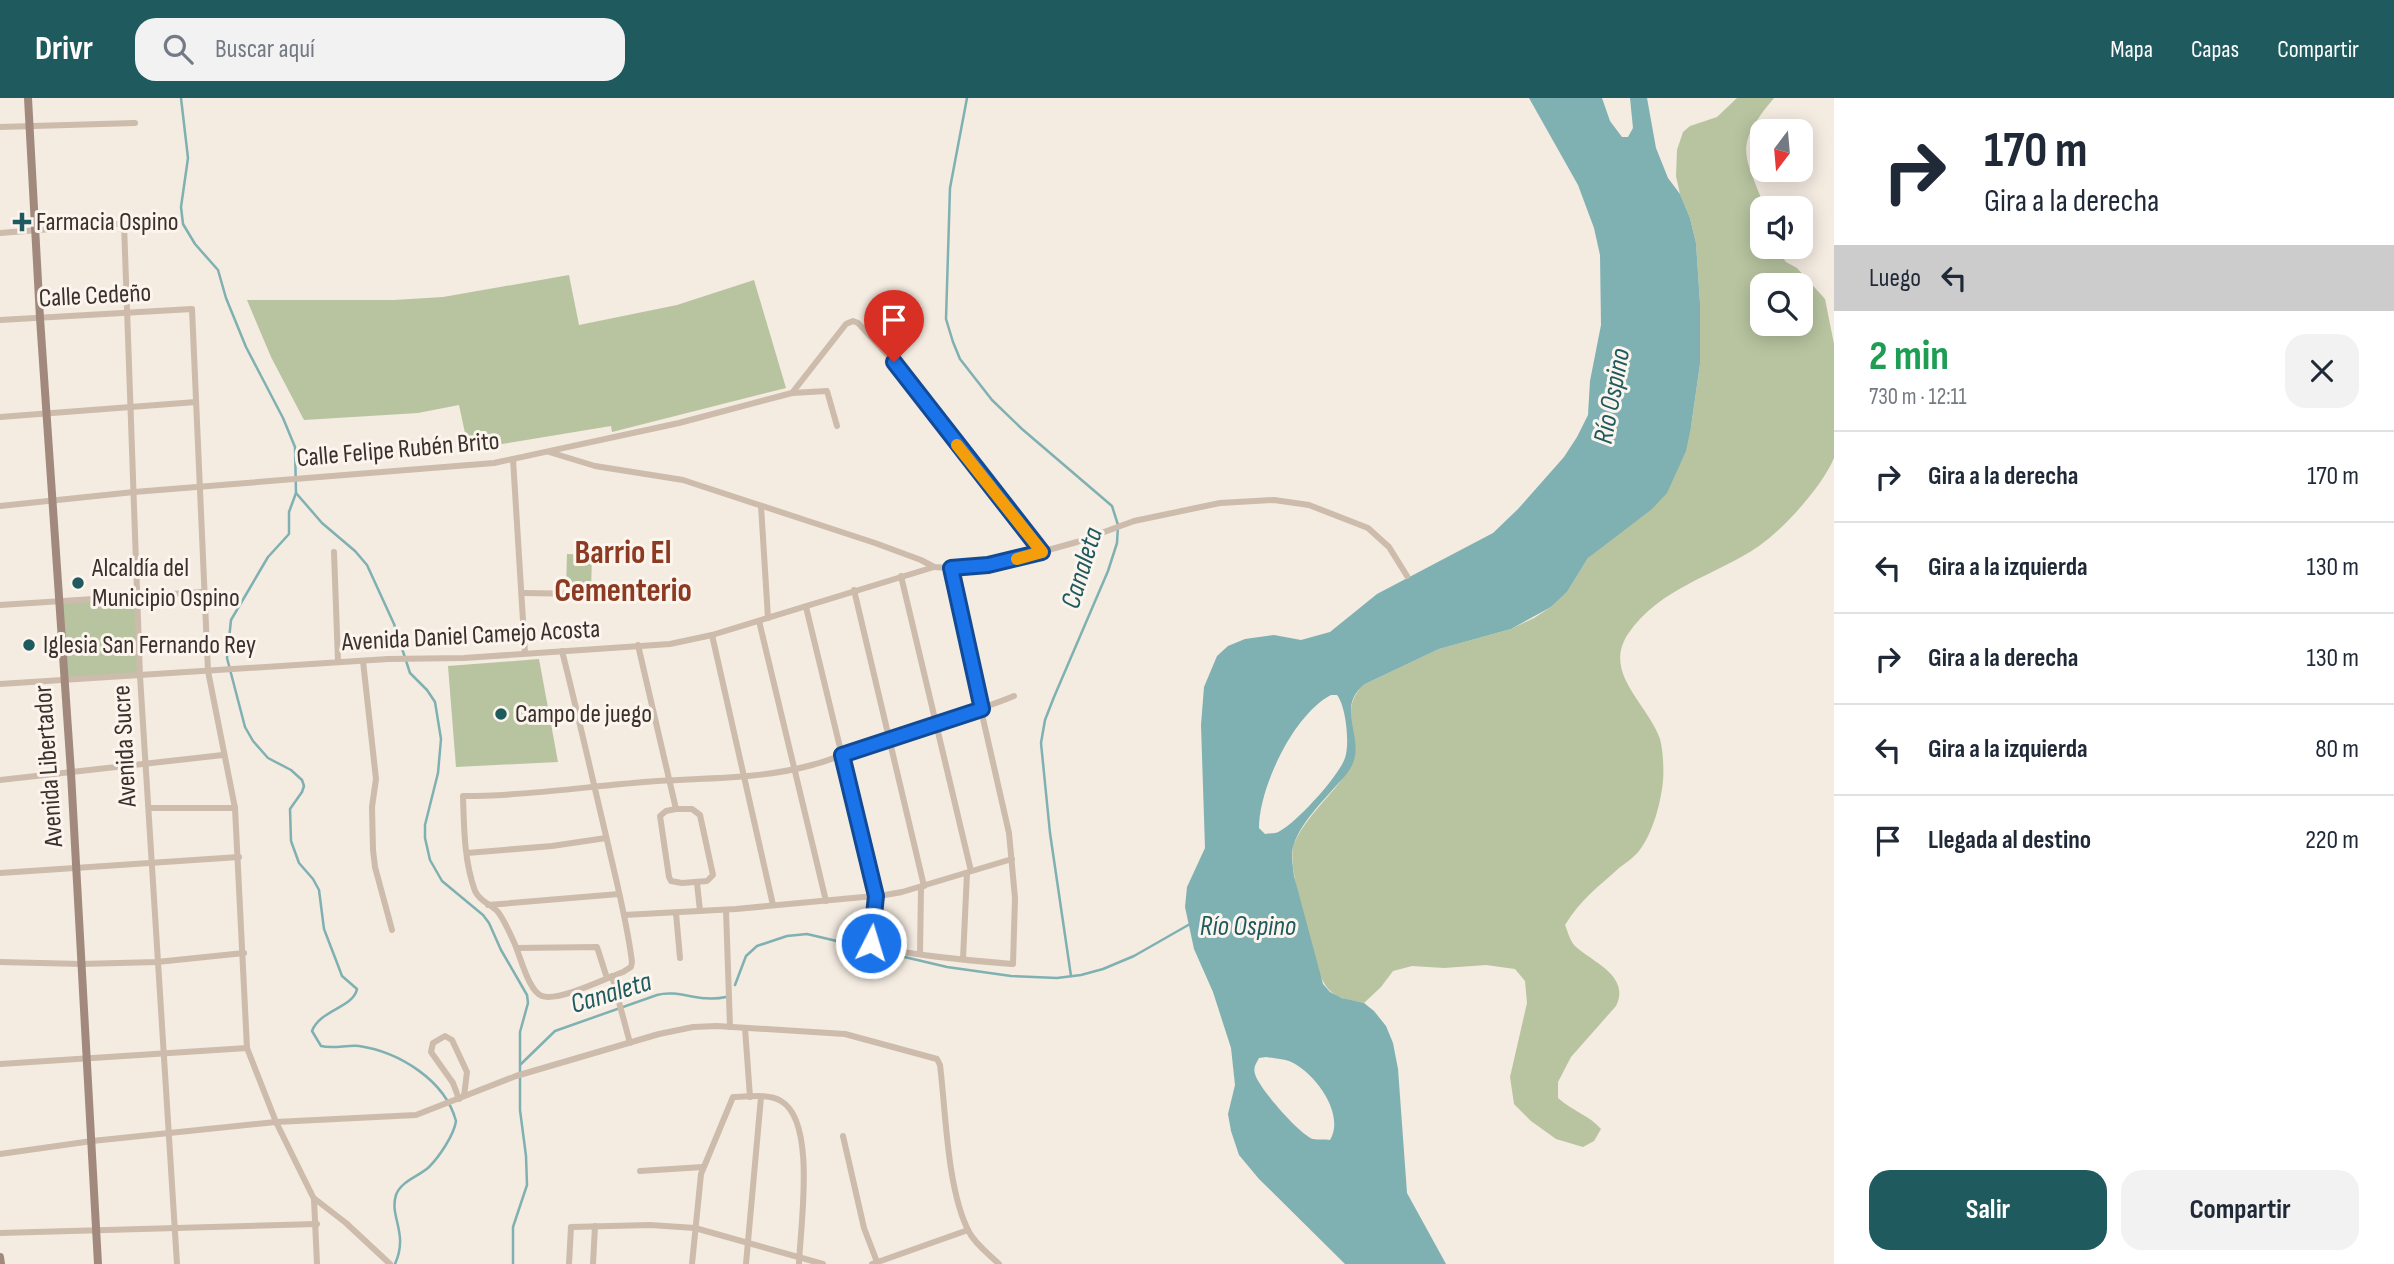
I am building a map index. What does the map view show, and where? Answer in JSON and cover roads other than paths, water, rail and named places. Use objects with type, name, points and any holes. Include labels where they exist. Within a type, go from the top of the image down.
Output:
[{"type":"main road","name":"Avenida Libertador","points":[[28,98],[46,415],[71,773],[98,1264]]},
{"type":"main road","points":[[0,1257],[1,1264]]},
{"type":"street","points":[[0,127],[135,123]]},
{"type":"street","points":[[0,233],[168,220]]},
{"type":"street","name":"Avenida Sucre","points":[[124,224],[140,676],[177,1264]]},
{"type":"street","name":"Calle Cedeño","points":[[0,320],[192,309],[196,402]]},
{"type":"street","points":[[792,393],[846,324],[853,321],[858,323],[904,373],[1042,552]]},
{"type":"street","name":"Calle Felipe Rubén Brito","points":[[0,506],[200,486],[494,463],[679,423],[792,393],[827,391],[837,426]]},
{"type":"street","points":[[0,417],[196,402],[208,671],[235,808],[247,1048],[276,1122],[314,1199],[317,1264]]},
{"type":"street","points":[[549,452],[595,466],[683,480],[875,542],[934,567],[988,565],[1077,542],[1118,525],[1220,503],[1284,501],[1309,505],[1368,528],[1389,547],[1407,576]]},
{"type":"street","points":[[513,459],[525,653]]},
{"type":"street","points":[[761,506],[768,618]]},
{"type":"street","points":[[334,552],[338,662]]},
{"type":"street","name":"Avenida Daniel Camejo Acosta","points":[[0,684],[670,644],[712,635],[934,567]]},
{"type":"street","points":[[806,607],[876,896],[871,943],[878,947],[920,954],[1013,964],[1015,898],[1007,820],[951,568]]},
{"type":"street","points":[[901,576],[937,723],[969,872],[963,959]]},
{"type":"street","points":[[854,590],[923,886],[920,954]]},
{"type":"street","points":[[0,605],[203,592]]},
{"type":"street","points":[[522,593],[590,594]]},
{"type":"street","points":[[759,621],[826,901]]},
{"type":"street","points":[[712,635],[774,905]]},
{"type":"street","points":[[638,645],[676,809]]},
{"type":"street","points":[[562,651],[595,788],[624,915],[632,965],[629,969],[568,993],[542,996],[531,985],[517,948],[499,913],[476,892],[467,853],[463,796],[547,793],[595,788],[630,783],[745,776],[794,769],[982,709],[1014,696]]},
{"type":"street","points":[[363,661],[376,779],[372,807],[373,850],[391,930]]},
{"type":"street","points":[[0,780],[223,755]]},
{"type":"street","points":[[149,808],[235,808]]},
{"type":"street","points":[[692,809],[701,815],[713,875],[707,881],[698,883],[675,883],[669,877],[660,816],[666,811],[692,809]]},
{"type":"street","points":[[467,853],[552,846],[606,838]]},
{"type":"street","points":[[0,873],[152,865],[239,857]]},
{"type":"street","points":[[624,915],[700,912],[876,896],[923,886],[1012,859]]},
{"type":"street","points":[[698,883],[700,912]]},
{"type":"street","points":[[488,905],[619,894]]},
{"type":"street","points":[[726,910],[730,1027]]},
{"type":"street","points":[[676,913],[680,958]]},
{"type":"street","points":[[517,948],[597,947],[630,1043]]},
{"type":"street","points":[[0,962],[157,962],[244,953]]},
{"type":"street","points":[[0,1154],[92,1141],[276,1122],[416,1115],[516,1076],[676,1029],[730,1027],[845,1034],[937,1059],[940,1065],[949,1155],[968,1230],[974,1240],[999,1264]]},
{"type":"street","points":[[745,1028],[750,1097]]},
{"type":"street","points":[[445,1036],[452,1040],[467,1072],[461,1098],[431,1052],[433,1042],[445,1036]]},
{"type":"street","points":[[0,1064],[247,1048]]},
{"type":"street","points":[[692,1264],[703,1167],[733,1097],[774,1098],[785,1104],[796,1121],[800,1133],[804,1181],[799,1261]]},
{"type":"street","points":[[746,1264],[761,1097]]},
{"type":"street","points":[[843,1136],[874,1263],[968,1230]]},
{"type":"street","points":[[640,1171],[703,1167]]},
{"type":"street","points":[[314,1199],[346,1223],[390,1264]]},
{"type":"street","points":[[0,1233],[317,1224]]},
{"type":"street","points":[[569,1264],[571,1227],[650,1225],[695,1228],[748,1241],[799,1261],[823,1264]]},
{"type":"street","points":[[593,1264],[595,1226]]},
{"type":"water","name":"Río Ospino","points":[[1529,98],[1602,98],[1610,121],[1622,137],[1628,137],[1633,128],[1630,98],[1647,98],[1656,148],[1668,178],[1680,194],[1696,243],[1700,364],[1686,451],[1667,493],[1652,509],[1588,558],[1567,592],[1551,607],[1511,629],[1439,649],[1365,684],[1352,702],[1356,750],[1354,760],[1349,771],[1301,828],[1292,852],[1294,876],[1323,984],[1330,992],[1364,1003],[1374,1011],[1386,1026],[1393,1043],[1398,1069],[1407,1193],[1446,1264],[1345,1264],[1259,1179],[1239,1155],[1231,1131],[1228,1114],[1235,1085],[1231,1048],[1213,992],[1194,949],[1185,907],[1187,887],[1205,848],[1201,725],[1204,687],[1217,656],[1228,646],[1245,639],[1274,635],[1301,640],[1330,632],[1377,594],[1493,533],[1564,457],[1588,415],[1590,381],[1601,325],[1600,255],[1594,228],[1578,185]],"holes":[[[1331,695],[1337,695],[1345,716],[1345,758],[1326,787],[1306,809],[1278,832],[1265,834],[1259,828],[1261,811],[1281,753],[1304,718],[1317,704]],[[1259,1058],[1289,1061],[1299,1066],[1325,1094],[1334,1118],[1334,1130],[1330,1140],[1307,1136],[1271,1099],[1254,1072]]]},
{"type":"waterway","points":[[181,98],[188,158],[181,207],[183,224],[195,244],[218,270],[246,347],[295,447],[296,493],[289,512],[289,534],[268,557],[231,620],[227,658],[245,727],[253,741],[268,758],[291,770],[302,780],[302,792],[290,809],[291,841],[299,863],[319,890],[324,929],[342,976],[357,989],[350,1000],[322,1018],[312,1031],[321,1046],[359,1046],[374,1049],[418,1070],[442,1093],[456,1121],[437,1158],[398,1190],[395,1211],[400,1243],[395,1264]]},
{"type":"waterway","name":"Canaleta","points":[[967,98],[950,188],[946,319],[953,342],[960,359],[992,400],[1112,506],[1118,525],[1117,543],[1108,571],[1045,720],[1041,743],[1050,833],[1071,976]]},
{"type":"waterway","points":[[296,493],[322,523],[367,565],[394,624],[410,673],[435,702],[441,739],[438,773],[425,825],[430,860],[442,881],[489,923],[527,995],[528,1003],[520,1032],[520,1110],[527,1185],[513,1227],[513,1264]]},
{"type":"waterway","name":"Canaleta","points":[[735,985],[746,956],[757,946],[787,936],[807,934],[947,967],[1011,976],[1057,978],[1103,969],[1134,956],[1190,924]]},
{"type":"waterway","name":"Canaleta","points":[[521,1064],[555,1031],[657,995],[726,997]]},
{"type":"place","name":"Farmacia Ospino","points":[[22,222]]},
{"type":"place","name":"Alcaldía del Municipio Ospino","points":[[78,583]]},
{"type":"place","name":"Iglesia San Fernando Rey","points":[[29,645]]},
{"type":"place","name":"Campo de juego","points":[[501,714]]},
{"type":"district","name":"Barrio El Cementerio","points":[[623,572]]}]
